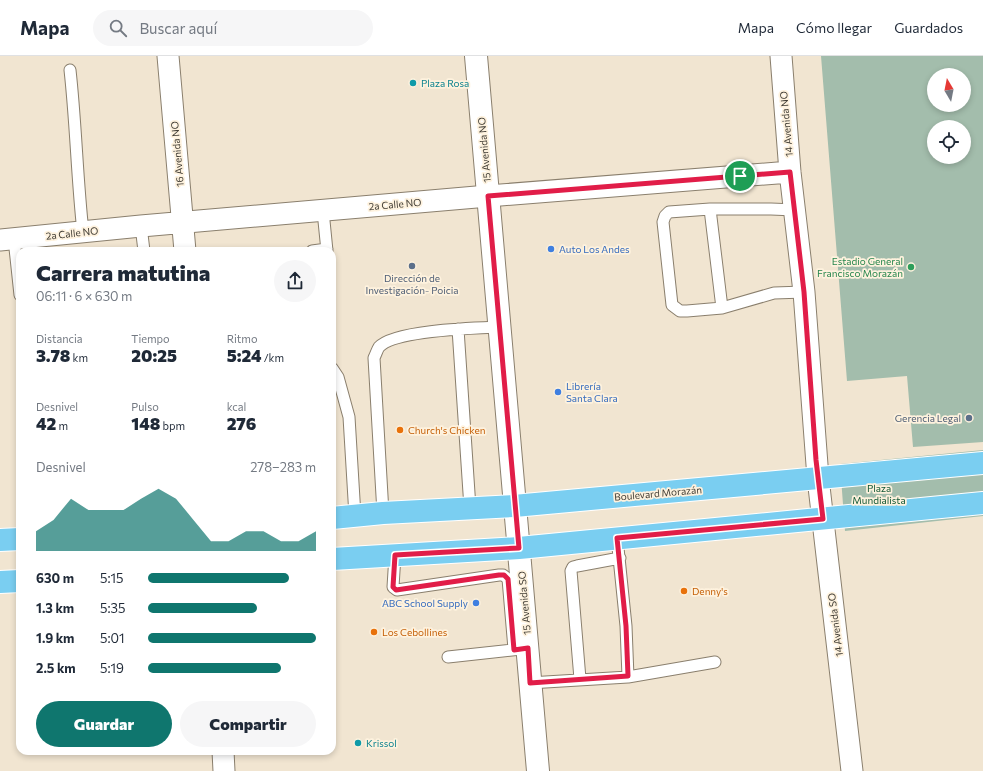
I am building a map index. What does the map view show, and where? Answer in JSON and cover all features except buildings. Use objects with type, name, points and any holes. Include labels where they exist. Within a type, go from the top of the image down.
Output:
[{"type":"main road","name":"Boulevard Morazán","points":[[336,518],[383,513],[514,506],[983,463]]},
{"type":"main road","points":[[336,559],[519,548],[618,548],[823,519],[983,503]]},
{"type":"main road","points":[[0,540],[16,539]]},
{"type":"main road","points":[[0,582],[16,581]]},
{"type":"street","name":"16 Avenida NO","points":[[168,56],[185,247]]},
{"type":"street","name":"15 Avenida NO","points":[[476,56],[514,506]]},
{"type":"street","name":"14 Avenida NO","points":[[781,56],[790,172],[804,292],[818,478]]},
{"type":"street","name":"2a Calle NO","points":[[7,240],[141,226],[790,172]]},
{"type":"street","name":"14 Avenida SO","points":[[818,478],[852,771]]},
{"type":"street","name":"15 Avenida SO","points":[[514,506],[519,548],[521,649],[530,683],[538,771]]},
{"type":"street","points":[[223,755],[224,771]]},
{"type":"lane","points":[[70,70],[79,192],[84,232]]},
{"type":"lane","points":[[710,209],[722,308]]},
{"type":"lane","points":[[795,210],[710,209],[669,212],[665,216],[663,222],[672,306],[680,311],[722,308],[774,294],[804,292]]},
{"type":"lane","points":[[323,211],[327,247]]},
{"type":"lane","points":[[141,226],[144,247]]},
{"type":"lane","points":[[7,240],[16,278]]},
{"type":"lane","points":[[383,513],[374,358],[380,346],[401,336],[458,328],[499,327]]},
{"type":"lane","points":[[458,328],[470,508]]},
{"type":"lane","points":[[336,374],[349,417],[355,516]]},
{"type":"lane","points":[[580,679],[571,571],[573,567],[618,548],[626,626],[628,676]]},
{"type":"lane","points":[[395,555],[393,587],[396,590],[499,575],[504,575],[508,579],[521,649],[448,656]]},
{"type":"lane","points":[[530,683],[628,676],[715,662]]},
{"type":"green space","name":"Estadio General Francisco Morazán","points":[[821,56],[983,56],[983,442],[913,447],[907,376],[847,381]]},
{"type":"green space","name":"Plaza Mundialista","points":[[983,450],[983,516],[845,531],[840,464]]},
{"type":"place","name":"Plaza Rosa","points":[[413,83]]},
{"type":"place","name":"Auto Los Andes","points":[[551,249]]},
{"type":"place","name":"Dirección de Investigación- Poicia","points":[[412,266]]},
{"type":"place","name":"Estadio General Francisco Morazán","points":[[911,267]]},
{"type":"place","name":"Librería Santa Clara","points":[[558,392]]},
{"type":"place","name":"Gerencia Legal","points":[[969,418]]},
{"type":"place","name":"Church's Chicken","points":[[400,430]]},
{"type":"place","name":"Denny's","points":[[684,591]]},
{"type":"place","name":"ABC School Supply","points":[[476,603]]},
{"type":"place","name":"Los Cebollines","points":[[374,632]]},
{"type":"place","name":"Krissol","points":[[358,743]]},
{"type":"route","points":[[790,172],[804,292],[816,460],[823,519],[617,538],[626,626],[628,676],[530,683],[528,648],[514,650],[508,579],[504,575],[396,590],[393,587],[395,555],[519,548],[514,506],[488,196],[740,176],[790,172]]}]
